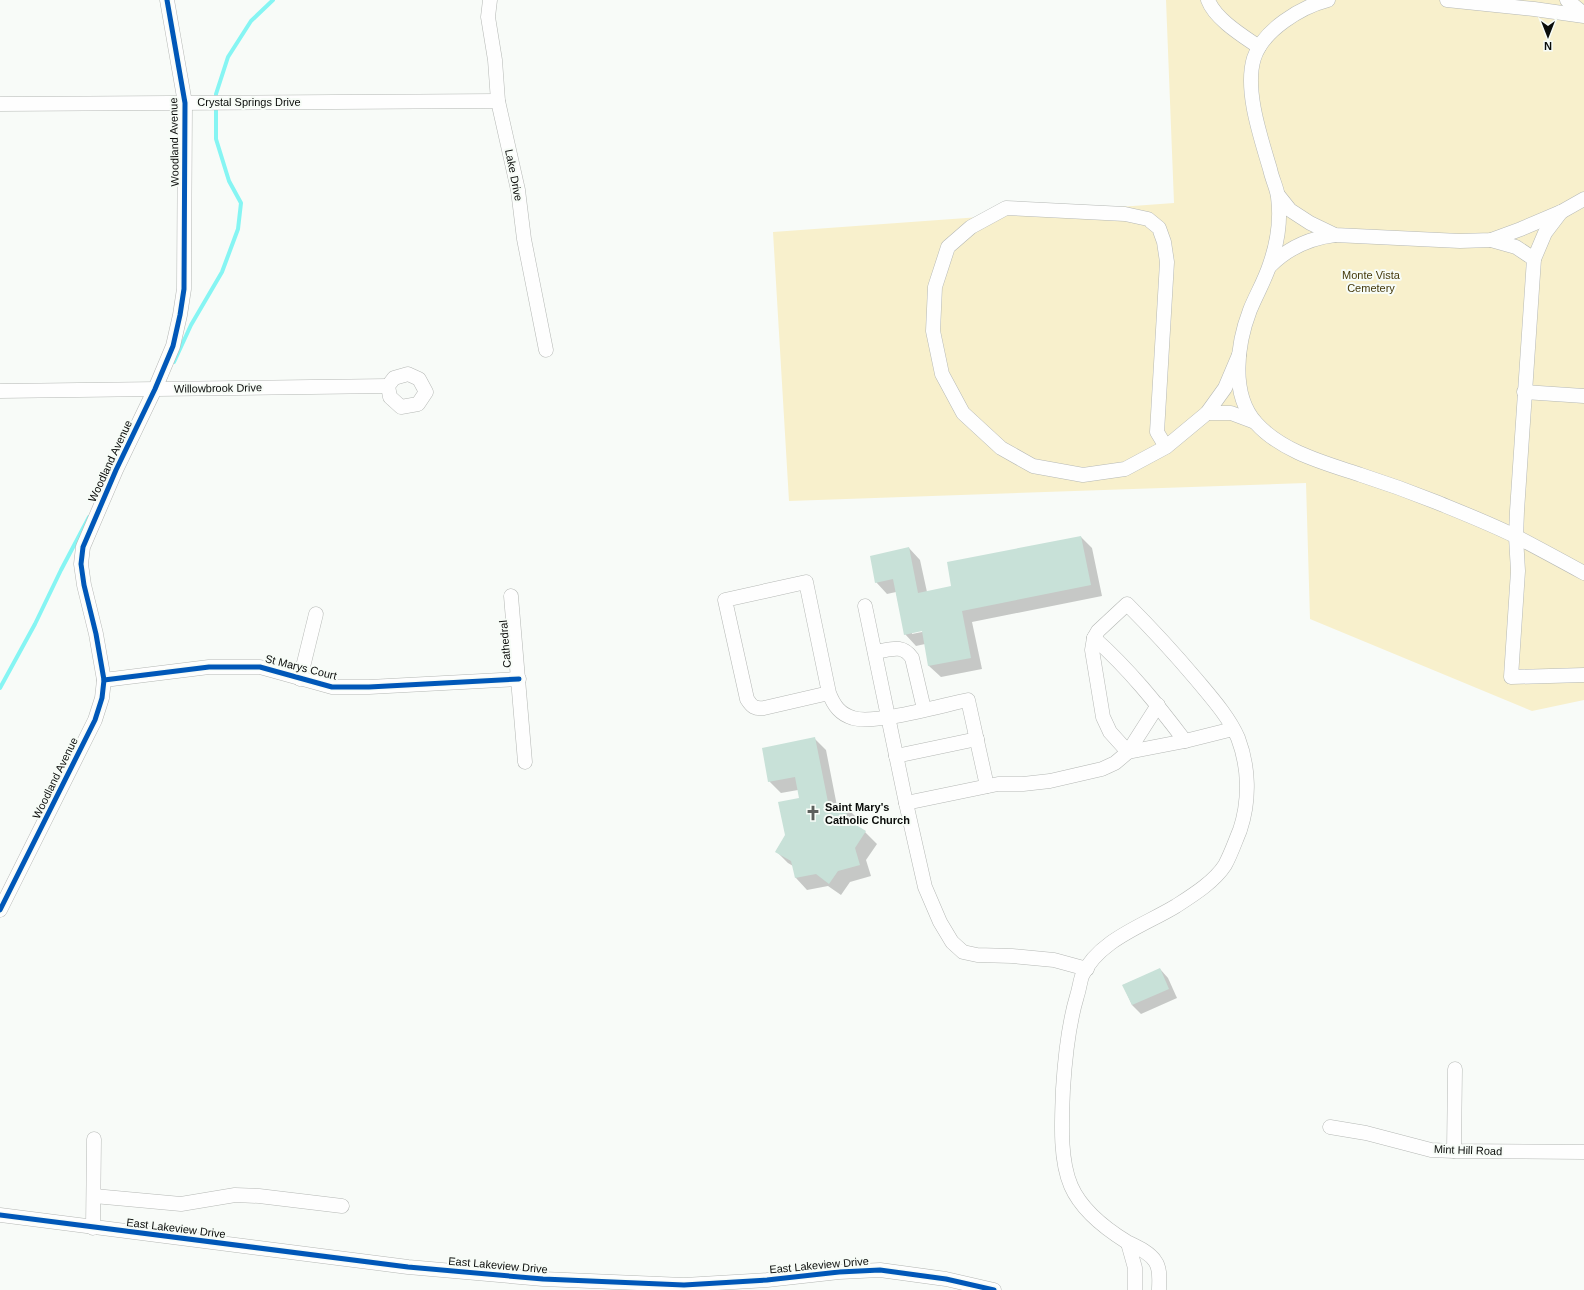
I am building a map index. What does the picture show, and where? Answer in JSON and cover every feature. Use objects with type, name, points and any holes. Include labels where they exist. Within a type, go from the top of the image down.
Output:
[{"type":"street","name":"Woodland Avenue","points":[[0,910],[95,720],[102,698],[104,680],[81,564],[84,548],[116,470],[156,389],[173,346],[180,315],[184,289],[185,103],[167,0]]},
{"type":"street","name":"Lake Drive","points":[[490,0],[488,17],[495,60],[498,101],[518,190],[524,239],[546,350]]},
{"type":"street","points":[[1208,0],[1211,7],[1232,28],[1259,47]]},
{"type":"street","points":[[1328,0],[1303,9],[1288,19],[1272,32],[1259,47],[1254,59],[1251,74],[1252,96],[1263,144],[1278,195],[1278,225],[1269,266],[1249,311],[1239,354],[1241,390],[1246,407],[1255,422],[1272,437],[1300,453],[1428,499],[1516,537],[1584,573]]},
{"type":"street","points":[[1447,0],[1535,4],[1584,15]]},
{"type":"street","points":[[1567,0],[1584,15]]},
{"type":"street","name":"Crystal Springs Drive","points":[[0,104],[498,101]]},
{"type":"street","points":[[1278,195],[1290,210],[1310,223],[1335,235]]},
{"type":"street","points":[[1491,240],[1561,212],[1584,199]]},
{"type":"street","points":[[1166,447],[1158,432],[1167,262],[1164,242],[1159,228],[1148,219],[1125,214],[1006,208],[971,227],[948,247],[935,288],[933,331],[942,374],[963,413],[1001,448],[1033,466],[1083,475],[1125,469],[1166,447],[1207,413],[1225,388],[1239,354]]},
{"type":"street","points":[[1561,212],[1545,233],[1534,259],[1524,392],[1516,537],[1518,571],[1511,677],[1584,675]]},
{"type":"street","points":[[1269,266],[1282,254],[1295,247],[1321,237],[1335,235],[1491,240],[1516,247],[1534,259]]},
{"type":"street","name":"Willowbrook Drive","points":[[0,391],[388,386]]},
{"type":"street","points":[[1524,392],[1584,396]]},
{"type":"street","points":[[1207,413],[1231,413],[1255,422]]},
{"type":"street","points":[[828,693],[764,708],[757,709],[752,706],[747,699],[725,600],[806,582],[828,693],[840,712],[854,719],[872,720],[968,700],[987,786]]},
{"type":"street","name":"Cathedral","points":[[511,596],[525,762]]},
{"type":"street","points":[[1128,752],[1110,732],[1103,717],[1092,650],[1094,638],[1098,631],[1127,604],[1167,645],[1210,695],[1233,729],[1244,757],[1247,783],[1246,808],[1233,848],[1224,867],[1192,896],[1158,917],[1122,935],[1098,953],[1082,975],[1072,1012],[1065,1053],[1063,1090],[1063,1143],[1066,1166],[1071,1185],[1079,1200],[1098,1220],[1152,1257],[1157,1263],[1159,1272],[1159,1290]]},
{"type":"street","points":[[865,606],[925,887],[940,922],[952,942],[963,952],[977,956],[1012,956],[1054,960],[1087,969]]},
{"type":"street","points":[[300,679],[316,614]]},
{"type":"street","points":[[1094,638],[1113,656],[1158,705],[1185,741]]},
{"type":"street","points":[[875,652],[900,648],[909,653],[912,658],[924,709]]},
{"type":"street","name":"St Marys Court","points":[[104,680],[209,667],[260,667],[332,687],[369,687],[519,679]]},
{"type":"street","points":[[906,803],[998,784],[1023,784],[1050,781],[1102,769],[1115,763],[1128,752],[1158,705]]},
{"type":"street","points":[[1128,752],[1185,741],[1233,729]]},
{"type":"street","points":[[896,756],[977,739]]},
{"type":"street","points":[[1454,1151],[1455,1069]]},
{"type":"street","name":"Mint Hill Road","points":[[1330,1127],[1366,1133],[1431,1150],[1584,1152]]},
{"type":"street","points":[[93,1228],[94,1139]]},
{"type":"street","points":[[94,1196],[181,1204],[235,1195],[259,1196],[342,1206]]},
{"type":"street","name":"East Lakeview Drive","points":[[0,1215],[408,1267],[543,1279],[684,1285],[767,1280],[839,1272],[880,1270],[946,1279],[994,1290]]},
{"type":"street","points":[[1128,1242],[1135,1268],[1135,1290]]},
{"type":"green space","name":"Monte Vista Cemetery","points":[[1166,0],[1584,0],[1584,700],[1532,711],[1310,619],[1306,483],[789,501],[773,232],[1174,203]]},
{"type":"building","points":[[1081,536],[1091,585],[962,611],[971,658],[928,666],[922,631],[904,635],[893,579],[875,583],[870,556],[909,547],[918,593],[951,586],[947,562]]},
{"type":"building","name":"Saint Mary's Catholic Church","points":[[815,737],[829,807],[845,804],[848,820],[866,831],[855,848],[860,865],[838,871],[829,884],[816,874],[795,878],[791,861],[775,852],[785,835],[778,802],[799,798],[795,777],[768,782],[762,748]]},
{"type":"building","points":[[1160,968],[1169,989],[1132,1005],[1122,985]]},
{"type":"waterway","points":[[174,362],[191,325],[222,272],[238,229],[241,203],[229,181],[216,139],[216,94],[228,57],[251,21],[273,0]]},
{"type":"waterway","points":[[0,688],[35,624],[89,517]]},
{"type":"cycle path","points":[[0,910],[95,720],[102,698],[104,680],[96,634],[84,585],[81,564],[83,547],[116,470],[155,389],[173,346],[180,315],[184,289],[185,103],[167,0]]},
{"type":"cycle path","points":[[104,680],[209,667],[260,667],[332,687],[369,687],[519,679]]},
{"type":"cycle path","points":[[0,1215],[408,1267],[543,1279],[684,1285],[767,1280],[839,1272],[880,1270],[946,1279],[994,1290]]},
{"type":"place","name":"Saint Mary's Catholic Church","points":[[813,813]]}]
